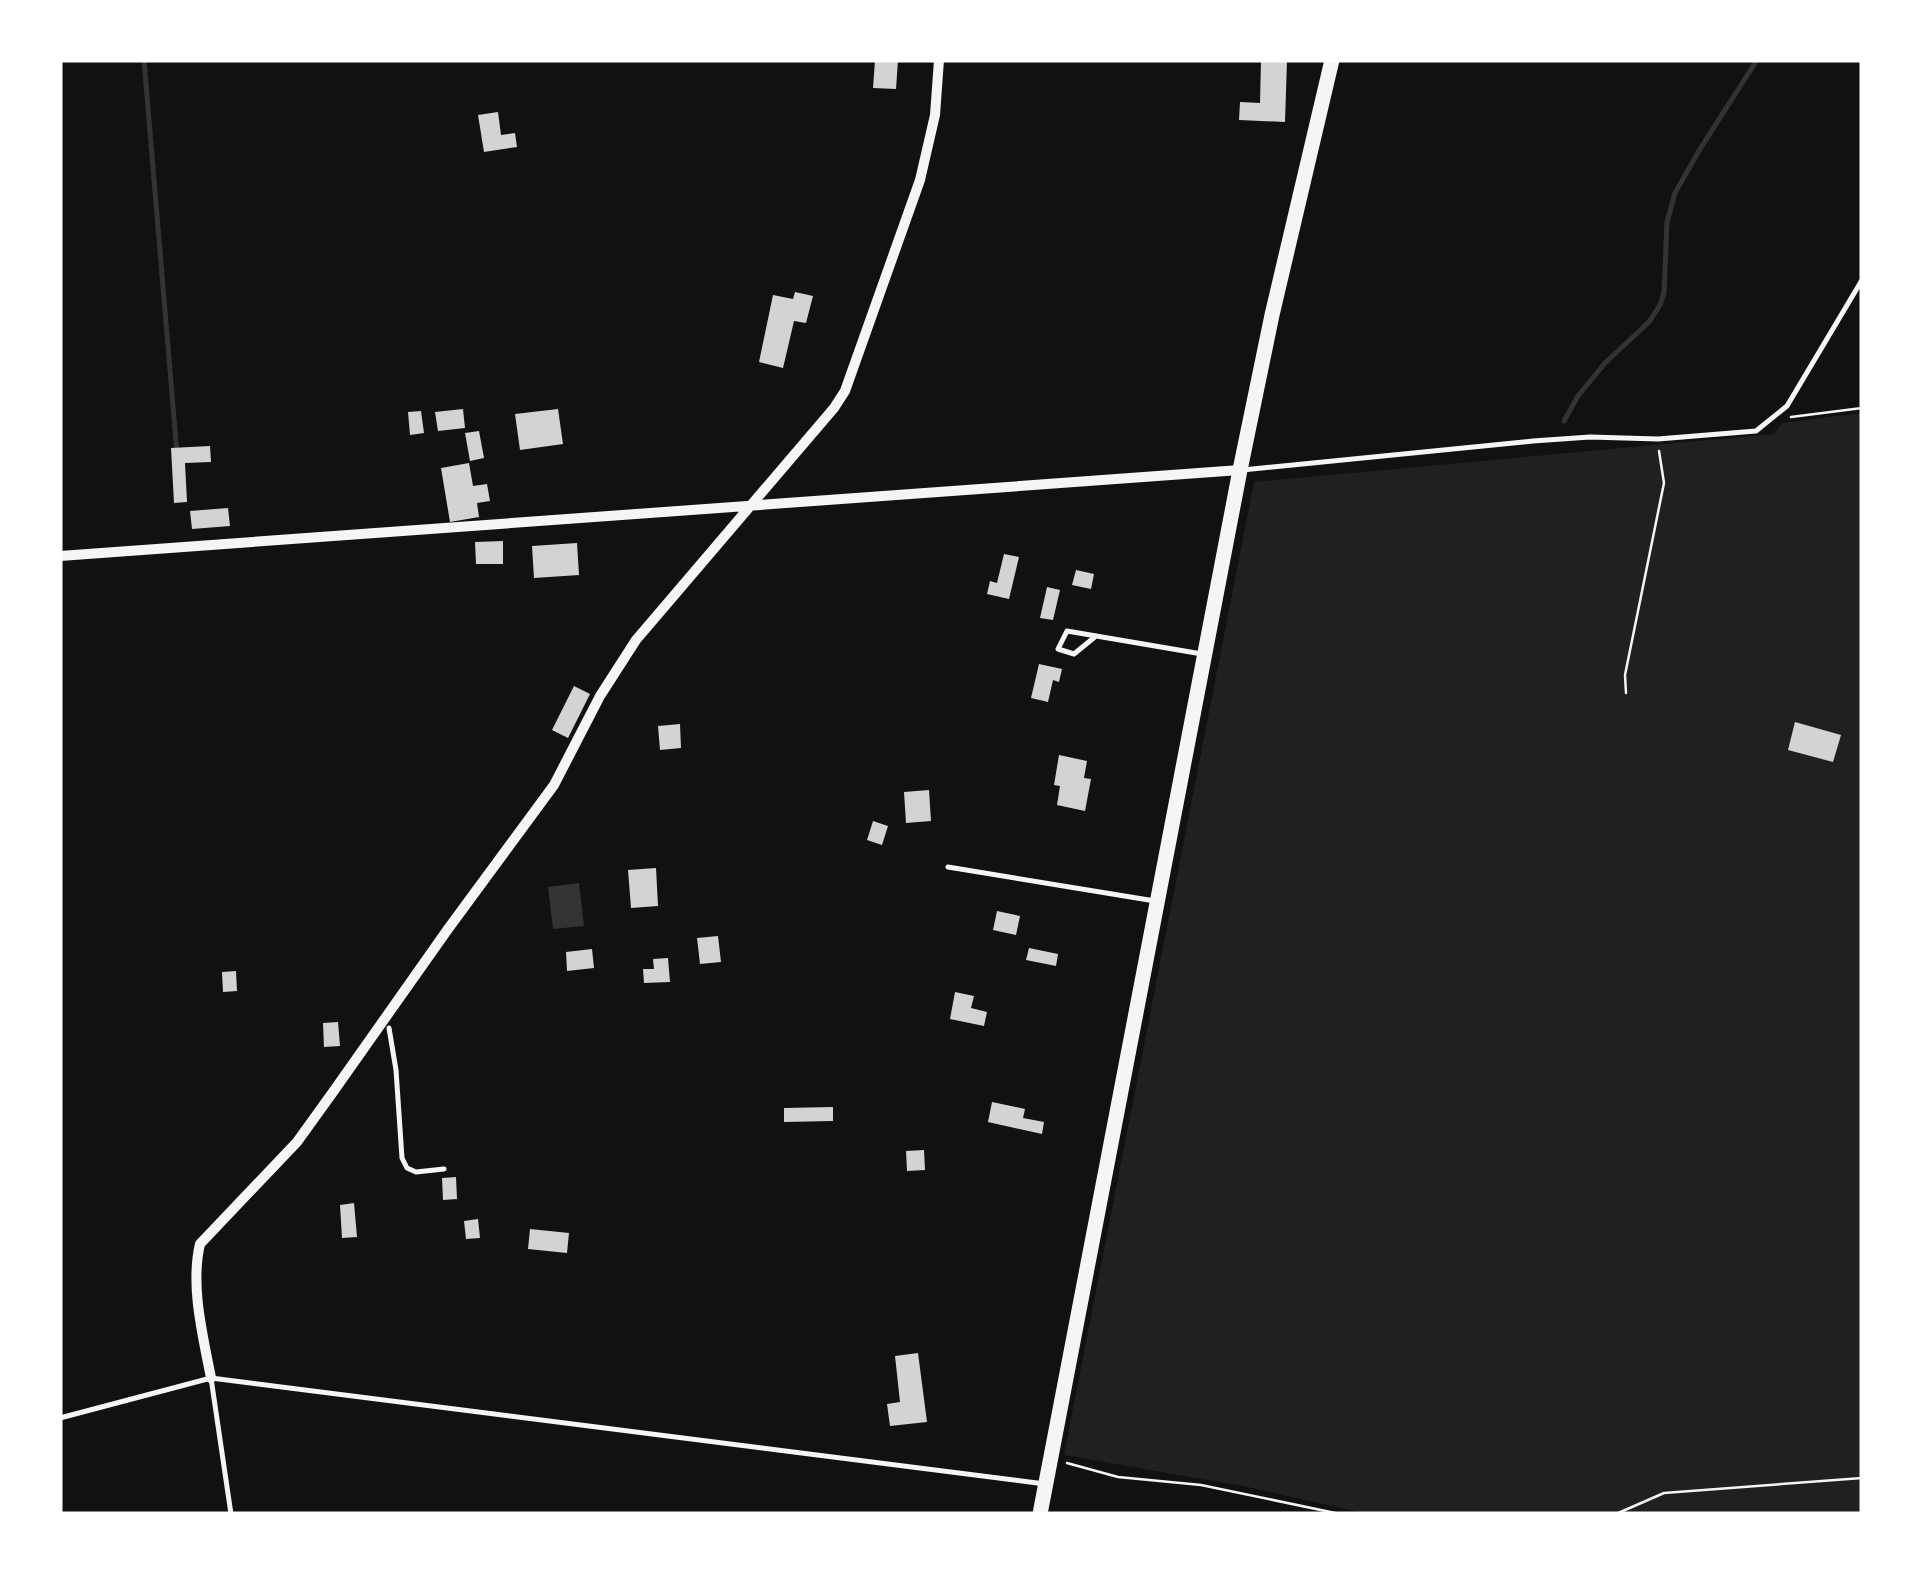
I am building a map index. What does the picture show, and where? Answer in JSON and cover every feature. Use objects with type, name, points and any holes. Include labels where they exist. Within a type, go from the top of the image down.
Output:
[{"type":"main road","points":[[1040,1514],[1240,470],[1332,60]]},
{"type":"street","points":[[211,1378],[200,1320],[196,1259],[200,1244],[297,1142],[554,785],[600,696],[636,640],[834,408],[849,380],[920,180],[935,115],[939,60]]},
{"type":"street","points":[[60,556],[1240,470]]},
{"type":"lane","points":[[1240,470],[1590,437],[1658,439],[1756,430],[1787,406],[1862,280]]},
{"type":"lane","points":[[1096,636],[1074,654],[1058,649],[1066,632],[1096,636],[1205,654]]},
{"type":"lane","points":[[948,867],[1158,901]]},
{"type":"lane","points":[[390,1028],[402,1158],[407,1168],[416,1172],[444,1169]]},
{"type":"lane","points":[[60,1418],[211,1378],[1046,1484]]},
{"type":"lane","points":[[211,1378],[231,1514]]},
{"type":"path","points":[[1770,420],[1862,408]]},
{"type":"path","points":[[1626,693],[1625,675],[1664,483],[1658,439]]},
{"type":"path","points":[[1051,1459],[1118,1477],[1201,1485],[1340,1514]]},
{"type":"path","points":[[1616,1514],[1664,1493],[1862,1478]]},
{"type":"shaded area","points":[[1862,413],[1862,1514],[1368,1514],[1248,1487],[1064,1455],[1254,482],[1774,434],[1782,423]]},
{"type":"shaded area","points":[[579,883],[584,926],[553,929],[548,887]]},
{"type":"building","points":[[875,60],[898,60],[896,89],[873,88]]},
{"type":"building","points":[[1261,60],[1287,60],[1285,122],[1239,120],[1240,102],[1260,103]]},
{"type":"building","points":[[498,112],[501,135],[515,133],[517,147],[484,152],[478,115]]},
{"type":"building","points":[[795,292],[813,296],[806,323],[794,321],[783,368],[759,362],[773,295],[793,299]]},
{"type":"building","points":[[463,409],[465,428],[438,431],[435,412]]},
{"type":"building","points":[[558,409],[563,444],[520,450],[515,414]]},
{"type":"building","points":[[421,411],[424,433],[410,435],[408,412]]},
{"type":"building","points":[[479,431],[484,458],[470,461],[465,433]]},
{"type":"building","points":[[210,446],[211,462],[185,463],[187,502],[174,503],[171,448]]},
{"type":"building","points":[[469,463],[473,486],[487,484],[490,501],[477,503],[479,517],[450,522],[441,468]]},
{"type":"building","points":[[228,508],[230,526],[192,529],[190,511]]},
{"type":"building","points":[[503,541],[503,564],[476,564],[475,542]]},
{"type":"building","points":[[577,543],[579,575],[534,578],[532,546]]},
{"type":"building","points":[[1004,554],[1019,557],[1009,599],[987,594],[990,581],[997,583]]},
{"type":"building","points":[[1076,570],[1094,574],[1091,589],[1072,585]]},
{"type":"building","points":[[1047,587],[1060,590],[1053,620],[1040,618]]},
{"type":"building","points":[[1039,664],[1062,669],[1059,682],[1053,680],[1048,702],[1031,698]]},
{"type":"building","points":[[574,686],[590,694],[568,738],[552,730]]},
{"type":"building","points":[[1795,722],[1841,735],[1833,762],[1788,750]]},
{"type":"building","points":[[680,724],[681,748],[660,750],[658,726]]},
{"type":"building","points":[[1059,755],[1087,761],[1084,778],[1091,779],[1085,811],[1057,805],[1060,786],[1054,785]]},
{"type":"building","points":[[929,790],[931,821],[906,823],[904,792]]},
{"type":"building","points":[[873,821],[888,826],[882,845],[867,840]]},
{"type":"building","points":[[656,868],[658,906],[631,908],[628,870]]},
{"type":"building","points":[[997,911],[1020,916],[1016,935],[993,930]]},
{"type":"building","points":[[718,936],[721,962],[700,964],[697,938]]},
{"type":"building","points":[[1029,948],[1058,954],[1056,966],[1026,960]]},
{"type":"building","points":[[592,949],[594,968],[567,971],[566,952]]},
{"type":"building","points":[[668,958],[670,982],[644,983],[643,969],[654,969],[653,959]]},
{"type":"building","points":[[236,971],[237,991],[223,992],[222,972]]},
{"type":"building","points":[[955,992],[974,996],[971,1008],[987,1012],[984,1026],[950,1019]]},
{"type":"building","points":[[338,1022],[340,1046],[324,1047],[323,1023]]},
{"type":"building","points":[[992,1102],[1025,1109],[1023,1118],[1044,1122],[1042,1134],[988,1122]]},
{"type":"building","points":[[833,1107],[833,1121],[784,1122],[784,1108]]},
{"type":"building","points":[[924,1150],[925,1170],[907,1171],[906,1151]]},
{"type":"building","points":[[456,1177],[457,1199],[443,1200],[442,1178]]},
{"type":"building","points":[[354,1203],[357,1237],[342,1238],[340,1205]]},
{"type":"building","points":[[478,1219],[480,1238],[466,1239],[464,1221]]},
{"type":"building","points":[[530,1229],[569,1233],[567,1253],[528,1249]]},
{"type":"building","points":[[918,1353],[927,1422],[890,1426],[887,1404],[900,1402],[895,1356]]},
{"type":"waterway","points":[[144,60],[177,454]]},
{"type":"waterway","points":[[1564,421],[1605,363],[1649,322],[1660,305],[1667,222],[1675,193],[1757,60]]}]
